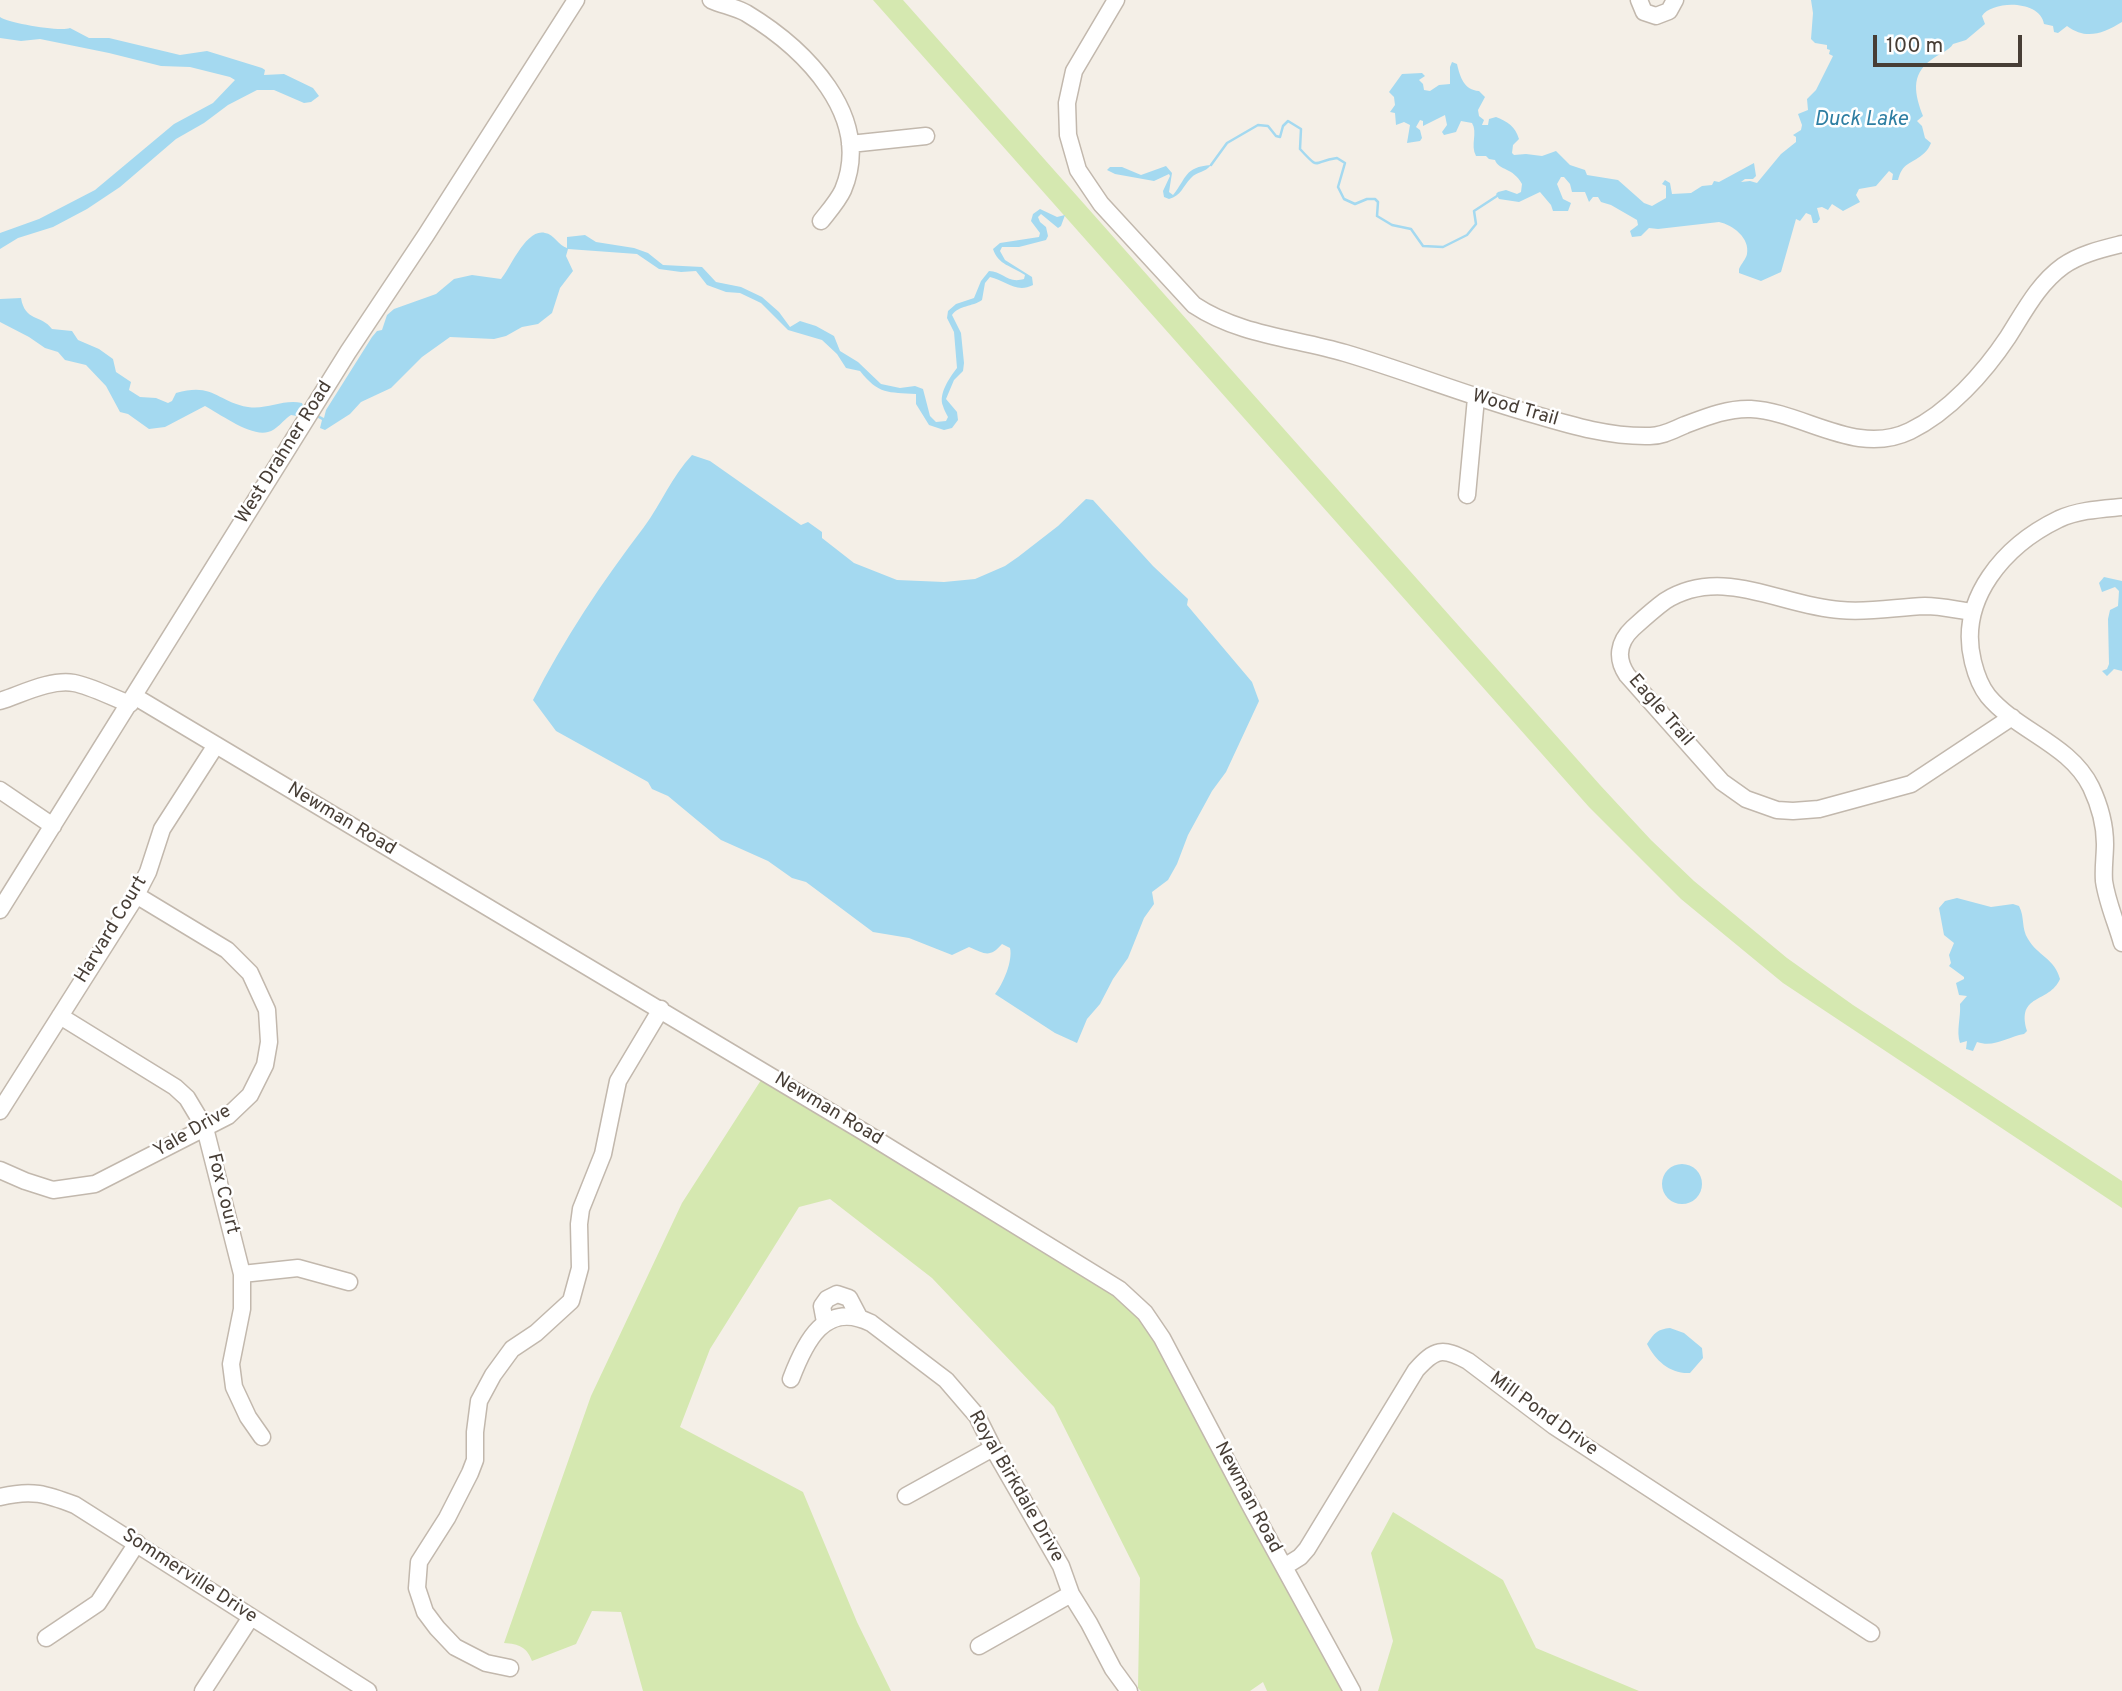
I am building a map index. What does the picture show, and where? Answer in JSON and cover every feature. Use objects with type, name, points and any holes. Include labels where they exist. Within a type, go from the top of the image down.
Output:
[{"type":"street","name":"West Drahner Road","points":[[0,910],[348,352],[576,0]]},
{"type":"street","points":[[711,0],[746,13],[812,65],[832,92],[843,116],[850,144],[848,169],[842,191],[821,221]]},
{"type":"street","name":"Wood Trail","points":[[1116,0],[1074,71],[1067,103],[1068,135],[1078,170],[1101,204],[1179,290],[1206,313],[1248,330],[1344,353],[1476,398],[1579,428],[1630,436],[1653,436],[1669,433],[1723,411],[1749,409],[1773,411],[1861,439],[1884,439],[1906,433],[1931,420],[1958,396],[1999,351],[2035,293],[2052,275],[2064,265],[2085,255],[2122,244]]},
{"type":"street","points":[[1639,0],[1644,12],[1656,16],[1669,11],[1675,0]]},
{"type":"street","points":[[850,144],[926,136]]},
{"type":"street","points":[[1467,495],[1476,398]]},
{"type":"street","points":[[2122,507],[2082,511],[2059,519],[2030,538],[1998,564],[1978,593],[1969,623],[1969,640],[1977,676],[1988,695],[2012,717],[2058,748],[2090,784],[2102,820],[2105,842],[2104,881],[2122,943]]},
{"type":"street","name":"Eagle Trail","points":[[1973,612],[1928,606],[1872,611],[1840,610],[1796,604],[1745,588],[1711,586],[1681,593],[1653,610],[1627,634],[1622,642],[1620,659],[1627,676],[1722,782],[1746,799],[1777,810],[1819,809],[1911,784],[2012,717]]},
{"type":"street","name":"Newman Road","points":[[0,701],[61,682],[75,683],[132,700],[216,745],[661,1009],[1119,1289],[1145,1313],[1162,1338],[1352,1691]]},
{"type":"street","name":"Harvard Court","points":[[0,1111],[136,895],[148,872],[162,830],[216,745]]},
{"type":"street","points":[[0,790],[53,826]]},
{"type":"street","name":"Yale Drive","points":[[0,1170],[53,1190],[95,1184],[228,1116],[250,1095],[265,1065],[270,1042],[267,1010],[250,973],[227,950],[136,895]]},
{"type":"street","points":[[510,1668],[486,1663],[455,1647],[437,1628],[425,1612],[417,1588],[419,1562],[447,1518],[470,1474],[475,1460],[479,1401],[493,1375],[512,1349],[536,1333],[571,1301],[580,1268],[581,1209],[603,1154],[618,1081],[661,1009]]},
{"type":"street","name":"Fox Court","points":[[60,1016],[175,1087],[187,1098],[205,1128],[242,1273],[242,1309],[230,1364],[234,1387],[248,1417],[262,1437]]},
{"type":"street","points":[[242,1273],[298,1268],[349,1282]]},
{"type":"street","name":"Royal Birkdale Drive","points":[[791,1379],[799,1357],[825,1322],[821,1306],[837,1294],[849,1298],[859,1317],[946,1380],[976,1416],[1061,1566],[1071,1594],[1112,1669],[1129,1691]]},
{"type":"street","points":[[825,1322],[846,1316],[859,1317]]},
{"type":"street","name":"Mill Pond Drive","points":[[1284,1567],[1307,1549],[1416,1370],[1431,1354],[1441,1352],[1454,1354],[1468,1361],[1554,1426],[1871,1633]]},
{"type":"street","points":[[906,1496],[993,1448]]},
{"type":"street","name":"Sommerville Drive","points":[[0,1497],[43,1492],[75,1505],[368,1691]]},
{"type":"street","points":[[46,1638],[98,1603],[137,1543]]},
{"type":"street","points":[[979,1646],[1071,1594]]},
{"type":"street","points":[[203,1691],[251,1617]]},
{"type":"green space","points":[[873,0],[903,0],[1651,840],[1694,881],[1787,958],[1853,1005],[2122,1181],[2122,1208],[1783,983],[1681,899],[1589,807]]},
{"type":"green space","points":[[763,1077],[1119,1295],[1145,1322],[1348,1691],[1267,1691],[1263,1682],[1250,1691],[1141,1691],[1138,1688],[1140,1578],[1054,1407],[932,1278],[830,1199],[799,1207],[710,1349],[680,1427],[803,1492],[857,1622],[891,1691],[643,1691],[621,1612],[592,1611],[576,1644],[532,1661],[522,1647],[504,1643],[591,1396],[682,1203]]},
{"type":"green space","points":[[1393,1512],[1503,1580],[1536,1648],[1639,1691],[1378,1691],[1393,1641],[1371,1553]]},
{"type":"water","name":"Duck Lake","points":[[1811,0],[2122,0],[2122,22],[2094,34],[2081,33],[2067,26],[2058,33],[2054,32],[2053,26],[2044,24],[2041,16],[2034,10],[2026,7],[2005,5],[1988,11],[1982,16],[1985,24],[1966,40],[1953,44],[1934,58],[1920,72],[1916,93],[1923,116],[1917,121],[1922,126],[1925,138],[1931,143],[1925,153],[1904,167],[1898,180],[1892,180],[1893,174],[1889,171],[1876,186],[1859,189],[1856,195],[1860,202],[1843,211],[1832,204],[1828,210],[1817,208],[1820,219],[1817,223],[1813,223],[1811,215],[1806,213],[1800,221],[1796,219],[1781,272],[1761,281],[1739,273],[1747,248],[1743,238],[1730,226],[1719,222],[1649,228],[1641,236],[1632,237],[1630,231],[1638,225],[1637,220],[1601,202],[1598,197],[1593,197],[1589,202],[1585,192],[1572,192],[1564,177],[1561,177],[1557,184],[1563,199],[1571,203],[1568,211],[1553,211],[1540,192],[1519,202],[1499,199],[1496,194],[1498,192],[1506,190],[1517,194],[1521,192],[1522,184],[1495,160],[1476,156],[1472,123],[1461,121],[1456,132],[1444,135],[1442,132],[1447,125],[1445,115],[1423,126],[1423,121],[1420,120],[1416,127],[1422,138],[1420,141],[1407,143],[1410,125],[1404,122],[1396,125],[1395,113],[1390,112],[1395,105],[1394,97],[1389,92],[1402,74],[1422,73],[1425,76],[1419,80],[1424,90],[1430,91],[1439,85],[1450,84],[1452,62],[1457,64],[1466,85],[1485,97],[1478,110],[1479,116],[1484,120],[1482,125],[1488,125],[1489,119],[1496,117],[1515,131],[1519,139],[1513,145],[1514,155],[1542,156],[1556,151],[1570,165],[1585,170],[1587,175],[1618,180],[1644,203],[1652,206],[1666,198],[1666,186],[1662,184],[1665,180],[1670,183],[1672,194],[1691,193],[1702,186],[1712,185],[1714,181],[1719,182],[1754,163],[1756,176],[1741,182],[1757,183],[1781,154],[1796,142],[1793,135],[1801,130],[1802,125],[1798,114],[1808,110],[1807,99],[1816,90],[1833,56],[1829,54],[1827,45],[1815,43],[1811,39]]},
{"type":"water","points":[[0,17],[34,26],[70,28],[89,38],[109,38],[180,55],[207,51],[262,68],[265,70],[264,75],[284,74],[313,88],[319,96],[304,103],[274,90],[257,90],[228,105],[176,139],[120,187],[87,209],[53,227],[18,238],[0,249],[0,233],[39,219],[95,190],[174,124],[213,103],[235,80],[190,67],[161,66],[40,39],[21,41],[0,38]]},
{"type":"water","points":[[1211,165],[1193,176],[1179,193],[1169,199],[1164,197],[1163,191],[1169,174],[1154,181],[1107,170],[1110,167],[1122,167],[1141,175],[1166,166],[1172,173],[1169,192],[1173,195],[1187,174],[1196,168]]},
{"type":"water","points":[[1040,209],[1057,217],[1065,215],[1061,226],[1058,228],[1041,214],[1038,217],[1046,227],[1046,240],[1019,247],[1002,247],[1000,251],[1005,260],[1032,277],[1033,285],[1021,288],[990,277],[985,283],[982,300],[958,309],[952,315],[961,333],[964,363],[963,371],[954,380],[946,399],[957,412],[958,420],[952,428],[944,430],[929,425],[916,404],[916,394],[879,388],[860,371],[846,368],[837,354],[822,340],[788,330],[761,303],[740,293],[726,292],[707,285],[696,271],[659,269],[637,254],[568,249],[566,256],[573,271],[560,288],[552,313],[538,324],[522,327],[494,339],[450,337],[422,357],[391,388],[361,402],[350,414],[325,430],[320,428],[322,420],[303,410],[297,416],[291,415],[271,431],[261,433],[245,428],[205,406],[165,427],[149,429],[128,414],[120,412],[106,386],[86,365],[65,360],[58,352],[45,348],[0,322],[0,299],[21,298],[26,311],[52,329],[72,331],[78,340],[99,349],[113,359],[116,372],[131,382],[129,390],[140,397],[156,398],[168,403],[176,393],[188,390],[207,391],[248,407],[302,403],[304,408],[324,418],[326,410],[372,337],[382,330],[387,315],[394,309],[436,294],[454,279],[472,275],[501,279],[519,250],[538,233],[548,234],[567,248],[567,237],[585,235],[596,242],[648,253],[663,265],[702,267],[716,282],[741,287],[762,297],[779,312],[790,327],[800,321],[834,336],[840,351],[858,362],[881,384],[923,389],[930,416],[936,422],[946,421],[948,417],[942,396],[957,368],[954,332],[947,318],[948,311],[956,304],[974,298],[981,281],[989,271],[1013,280],[1024,279],[1025,275],[1002,262],[993,249],[1000,243],[1039,237],[1040,233],[1031,221],[1033,214]]},
{"type":"water","points":[[692,455],[710,461],[801,525],[808,522],[822,532],[822,538],[854,563],[897,580],[944,582],[975,579],[1005,566],[1058,526],[1086,499],[1093,500],[1153,566],[1188,599],[1187,605],[1252,682],[1259,701],[1226,772],[1212,791],[1188,835],[1168,880],[1152,892],[1154,904],[1144,918],[1128,958],[1100,1004],[1087,1019],[1077,1043],[1055,1033],[995,994],[1007,972],[1010,948],[1002,944],[987,953],[969,947],[952,955],[909,938],[873,932],[806,882],[792,878],[768,861],[721,840],[668,796],[652,789],[648,782],[556,731],[533,700],[584,611]]},
{"type":"water","points":[[2104,577],[2122,581],[2122,671],[2114,669],[2107,676],[2102,671],[2107,669],[2109,664],[2108,619],[2110,610],[2118,606],[2119,591],[2115,587],[2102,592],[2099,583]]},
{"type":"water","points":[[1957,898],[1991,907],[2013,904],[2019,906],[2028,939],[2058,972],[2060,979],[2055,987],[2035,1000],[2026,1010],[2027,1031],[2024,1034],[1995,1043],[1977,1042],[1973,1051],[1966,1049],[1967,1041],[1960,1043],[1960,1004],[1967,996],[1959,995],[1956,983],[1964,977],[1949,966],[1949,955],[1954,943],[1944,935],[1939,908],[1945,901]]},
{"type":"water","points":[[1682,1164],[1696,1170],[1702,1184],[1696,1198],[1682,1204],[1668,1198],[1662,1184],[1668,1170]]},
{"type":"water","points":[[1670,1328],[1684,1333],[1702,1348],[1703,1358],[1690,1373],[1676,1371],[1664,1365],[1647,1344],[1657,1332]]},
{"type":"waterway","points":[[1211,165],[1227,143],[1258,125],[1268,126],[1280,137],[1283,126],[1288,121],[1301,129],[1300,149],[1311,161],[1317,163],[1337,158],[1345,163],[1338,187],[1344,199],[1355,204],[1375,199],[1378,202],[1377,216],[1392,225],[1411,229],[1423,246],[1443,247],[1467,235],[1476,224],[1474,211],[1497,196]]}]
